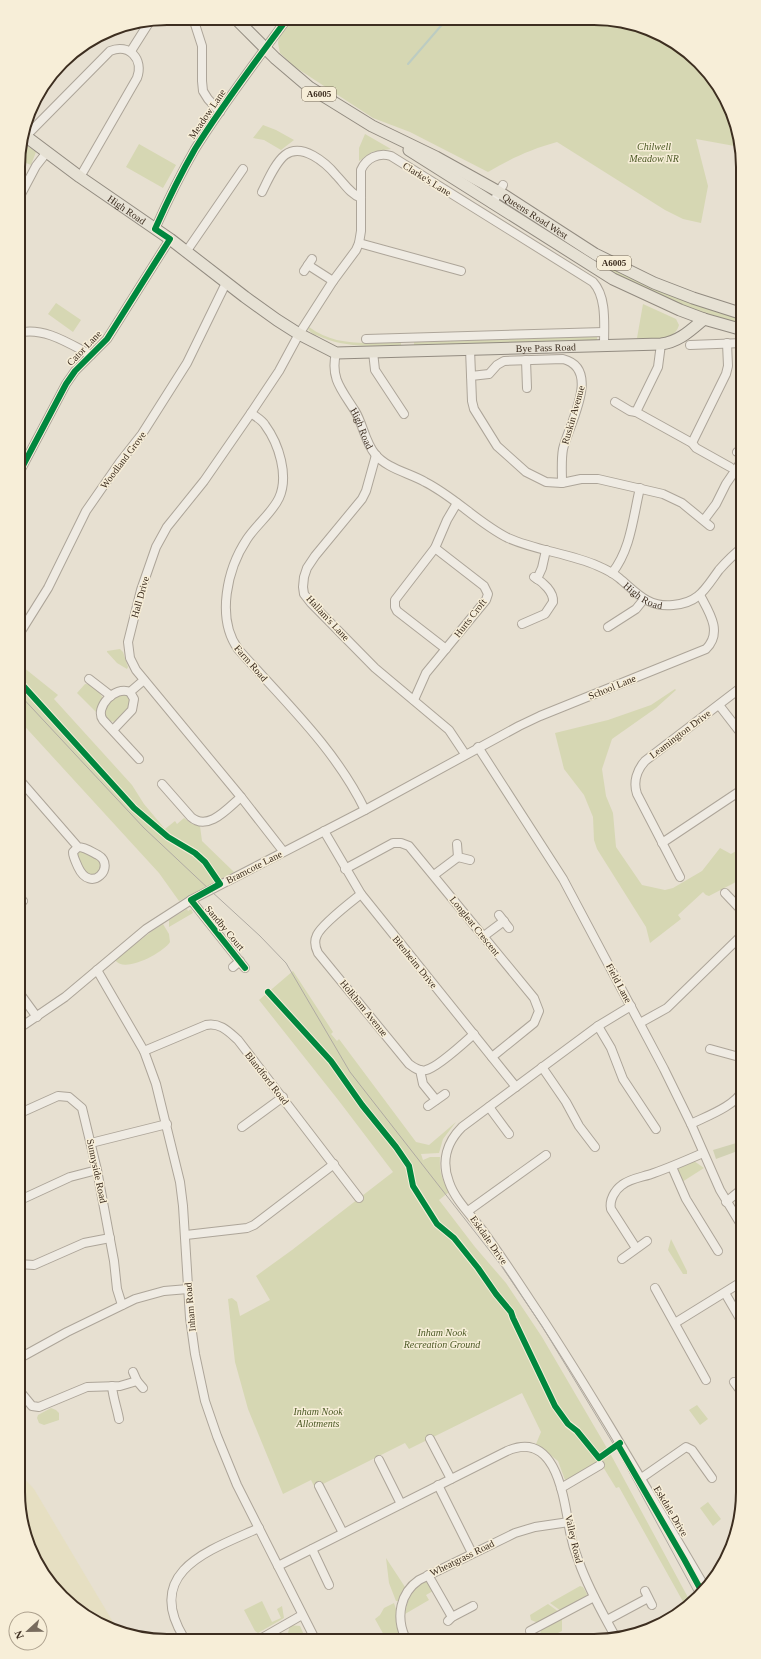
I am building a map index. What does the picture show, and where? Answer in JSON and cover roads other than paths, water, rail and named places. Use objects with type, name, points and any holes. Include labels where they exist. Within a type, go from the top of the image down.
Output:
[{"type":"main road","name":"Queens Road West","points":[[242,25],[265,48],[309,87],[492,204],[613,279],[680,310]]},
{"type":"main road","name":"Queens Road West","points":[[380,131],[501,188],[595,254],[654,283],[693,298],[736,312]]},
{"type":"main road","name":"High Road","points":[[28,138],[80,177],[170,239],[226,283],[299,334],[336,353]]},
{"type":"main road","name":"A6005","points":[[680,310],[704,319],[736,328]]},
{"type":"main road","points":[[680,310],[684,322],[682,337]]},
{"type":"main road","name":"Bye Pass Road","points":[[336,353],[662,344],[671,343],[682,337],[704,319]]},
{"type":"street","points":[[195,25],[202,46],[203,91],[220,112]]},
{"type":"street","name":"Meadow Lane","points":[[155,229],[180,176],[198,144],[282,25]]},
{"type":"street","points":[[131,51],[147,26]]},
{"type":"street","points":[[30,130],[110,51],[119,48],[131,51],[139,62],[139,72],[137,78],[80,177]]},
{"type":"street","points":[[262,192],[270,186],[286,155],[299,151],[317,158],[332,170],[354,195],[361,198]]},
{"type":"street","points":[[25,187],[36,166],[47,152]]},
{"type":"street","name":"Clarke's Lane","points":[[299,334],[333,281],[356,250],[359,242],[361,170],[362,167],[376,156],[381,155],[391,156],[593,282],[601,294],[604,345]]},
{"type":"street","points":[[186,252],[243,169]]},
{"type":"street","points":[[492,204],[501,188]]},
{"type":"street","name":"Cator Lane","points":[[25,462],[66,384],[75,371],[104,343],[170,239]]},
{"type":"street","points":[[359,242],[461,271]]},
{"type":"street","points":[[308,265],[333,281]]},
{"type":"street","name":"Woodland Grove","points":[[25,625],[48,588],[86,511],[120,462],[142,434],[187,363],[226,283]]},
{"type":"street","points":[[25,333],[33,332],[49,336],[91,355]]},
{"type":"street","name":"Bye Pass Road","points":[[372,336],[407,338],[604,332]]},
{"type":"street","name":"Hall Drive","points":[[283,852],[241,797],[144,680],[130,658],[128,642],[141,590],[156,546],[167,527],[204,481],[251,413],[279,371],[299,334]]},
{"type":"street","points":[[407,338],[408,351]]},
{"type":"street","points":[[692,443],[726,374],[728,366],[727,343]]},
{"type":"street","points":[[690,345],[736,343]]},
{"type":"street","points":[[636,412],[658,367],[662,344]]},
{"type":"street","points":[[470,349],[472,401],[474,410],[501,451],[532,477],[546,482],[562,483],[581,479],[598,479],[663,494],[675,499],[707,523],[726,484],[736,469]]},
{"type":"street","points":[[373,352],[375,370],[403,405],[404,414]]},
{"type":"street","name":"High Road","points":[[336,353],[333,365],[335,377],[359,419],[370,447],[376,455],[388,464],[432,485],[498,532],[519,542],[574,557],[612,573],[644,600],[659,605],[674,605],[689,602],[700,595],[723,566],[736,554]]},
{"type":"street","name":"Ruskin Avenue","points":[[471,376],[488,374],[501,362],[563,359],[575,364],[581,374],[582,388],[564,448],[562,483]]},
{"type":"street","points":[[526,360],[527,388]]},
{"type":"street","points":[[614,402],[630,411],[636,412],[692,443],[696,448],[730,467]]},
{"type":"street","name":"Farm Road","points":[[251,413],[265,425],[278,449],[282,468],[282,485],[279,498],[247,539],[234,564],[226,607],[230,637],[238,649],[335,759],[355,790],[365,810]]},
{"type":"street","name":"Hallam's Lane","points":[[376,455],[366,491],[362,499],[310,562],[305,572],[303,587],[304,594],[375,668],[449,730],[465,754]]},
{"type":"street","points":[[612,573],[620,563],[626,550],[640,488]]},
{"type":"street","points":[[446,649],[397,610],[394,604],[395,600],[435,548],[447,520],[457,503]]},
{"type":"street","name":"Hurts Croft","points":[[414,700],[426,673],[486,600],[488,594],[484,586],[435,548]]},
{"type":"street","points":[[527,625],[545,614],[554,599],[551,593],[536,578],[542,568],[546,550]]},
{"type":"street","name":"School Lane","points":[[465,754],[540,716],[706,649],[711,643],[714,635],[714,626],[700,595]]},
{"type":"street","points":[[608,626],[636,609],[644,600]]},
{"type":"street","points":[[89,679],[111,696]]},
{"type":"street","points":[[130,692],[144,680]]},
{"type":"street","points":[[113,730],[133,707],[134,699],[130,692],[119,690],[102,706],[100,713],[101,717],[139,759]]},
{"type":"street","name":"Leamington Drive","points":[[680,877],[637,794],[635,783],[645,761],[736,692]]},
{"type":"street","points":[[719,705],[736,727]]},
{"type":"street","name":"Field Lane","points":[[478,747],[563,879],[640,1023],[691,1124],[726,1202],[736,1217]]},
{"type":"street","name":"Bramcote Lane","points":[[25,1025],[65,997],[146,929],[191,900],[365,810],[465,754]]},
{"type":"street","points":[[162,784],[191,817],[202,822],[214,819],[241,797]]},
{"type":"street","points":[[25,786],[78,847]]},
{"type":"street","points":[[662,843],[736,794]]},
{"type":"street","name":"Blenheim Drive","points":[[324,831],[361,894],[516,1087]]},
{"type":"street","name":"Longleat Crescent","points":[[345,869],[389,844],[397,842],[412,848],[534,998],[539,1011],[534,1023],[492,1057]]},
{"type":"street","points":[[457,844],[458,857]]},
{"type":"street","points":[[458,857],[470,860]]},
{"type":"street","points":[[434,875],[458,857]]},
{"type":"street","points":[[725,893],[736,905]]},
{"type":"street","name":"Holkham Avenue","points":[[361,894],[342,909],[319,932],[316,940],[316,949],[408,1064],[420,1070]]},
{"type":"street","name":"Sandby Court","points":[[191,900],[245,968]]},
{"type":"street","points":[[484,936],[501,918],[510,928]]},
{"type":"street","points":[[640,1023],[667,1008],[736,941]]},
{"type":"street","name":"Sandby Court","points":[[233,967],[240,961]]},
{"type":"street","name":"Inham Road","points":[[97,970],[144,1051],[156,1084],[167,1124],[180,1182],[186,1235],[188,1289],[194,1344],[205,1400],[230,1470],[312,1634]]},
{"type":"street","points":[[25,1001],[37,1017]]},
{"type":"street","name":"Eskdale Drive","points":[[631,1006],[598,1026],[456,1132],[445,1155],[446,1169],[449,1182],[538,1311],[617,1437],[640,1479],[703,1584]]},
{"type":"street","name":"Blandford Road","points":[[144,1051],[202,1026],[209,1024],[221,1026],[238,1040],[359,1198]]},
{"type":"street","points":[[598,1026],[611,1048],[623,1080],[656,1129]]},
{"type":"street","points":[[436,1100],[423,1084],[420,1070],[426,1070],[435,1066],[474,1034]]},
{"type":"street","points":[[716,1048],[736,1055]]},
{"type":"street","points":[[542,1067],[566,1102],[579,1126],[595,1147]]},
{"type":"street","points":[[428,1106],[445,1094]]},
{"type":"street","name":"Sunnyside Road","points":[[25,1110],[52,1097],[63,1096],[69,1097],[82,1108],[97,1170],[110,1238],[117,1289],[122,1305]]},
{"type":"street","points":[[242,1127],[283,1097]]},
{"type":"street","points":[[691,1124],[730,1104],[736,1099]]},
{"type":"street","points":[[489,1107],[509,1134]]},
{"type":"street","points":[[91,1143],[167,1124]]},
{"type":"street","points":[[636,1248],[612,1212],[610,1202],[616,1191],[622,1184],[672,1167],[703,1153]]},
{"type":"street","points":[[468,1211],[546,1155]]},
{"type":"street","points":[[186,1235],[247,1228],[254,1225],[334,1164]]},
{"type":"street","points":[[672,1167],[686,1199],[718,1251]]},
{"type":"street","points":[[25,1197],[70,1177],[97,1170]]},
{"type":"street","points":[[726,1202],[736,1194]]},
{"type":"street","points":[[25,1264],[34,1265],[84,1243],[110,1238]]},
{"type":"street","points":[[622,1259],[636,1248],[647,1242]]},
{"type":"street","points":[[674,1323],[736,1286]]},
{"type":"street","points":[[655,1288],[706,1380]]},
{"type":"street","points":[[25,1355],[67,1332],[122,1305],[148,1295],[188,1289]]},
{"type":"street","points":[[725,1293],[736,1312]]},
{"type":"street","points":[[133,1372],[142,1388]]},
{"type":"street","points":[[25,1398],[32,1406],[44,1406],[67,1394],[87,1387],[129,1384],[137,1381]]},
{"type":"street","points":[[112,1386],[113,1396],[118,1410],[118,1419]]},
{"type":"street","points":[[278,1566],[451,1479],[430,1439]]},
{"type":"street","name":"Valley Road","points":[[451,1479],[515,1448],[530,1447],[542,1454],[553,1467],[562,1488],[578,1561],[594,1597],[613,1633]]},
{"type":"street","points":[[640,1479],[686,1447],[692,1450],[712,1478]]},
{"type":"street","points":[[379,1460],[401,1504]]},
{"type":"street","points":[[562,1488],[600,1465]]},
{"type":"street","points":[[438,1485],[472,1553]]},
{"type":"street","points":[[319,1486],[343,1533]]},
{"type":"street","name":"Wheatgrass Road","points":[[404,1634],[400,1622],[401,1606],[413,1584],[472,1553],[515,1533],[535,1527],[569,1522]]},
{"type":"street","points":[[182,1634],[176,1623],[172,1600],[174,1587],[179,1576],[189,1564],[200,1555],[259,1528]]},
{"type":"street","points":[[312,1549],[329,1585]]},
{"type":"street","points":[[428,1575],[450,1619],[473,1606]]},
{"type":"street","points":[[530,1631],[594,1597]]},
{"type":"street","points":[[607,1620],[648,1598]]},
{"type":"street","points":[[269,1634],[302,1615]]},
{"type":"waterway","points":[[408,64],[442,25]]},
{"type":"tram line","points":[[25,700],[144,828],[260,936],[286,963],[350,1072],[500,1264],[542,1326],[620,1455],[694,1592]]},
{"type":"park label","name":"Chilwell Meadow NR","points":[[654,152]]},
{"type":"park label","name":"Inham Nook Recreation Ground","points":[[442,1338]]},
{"type":"park label","name":"Inham Nook Allotments","points":[[318,1416]]}]
